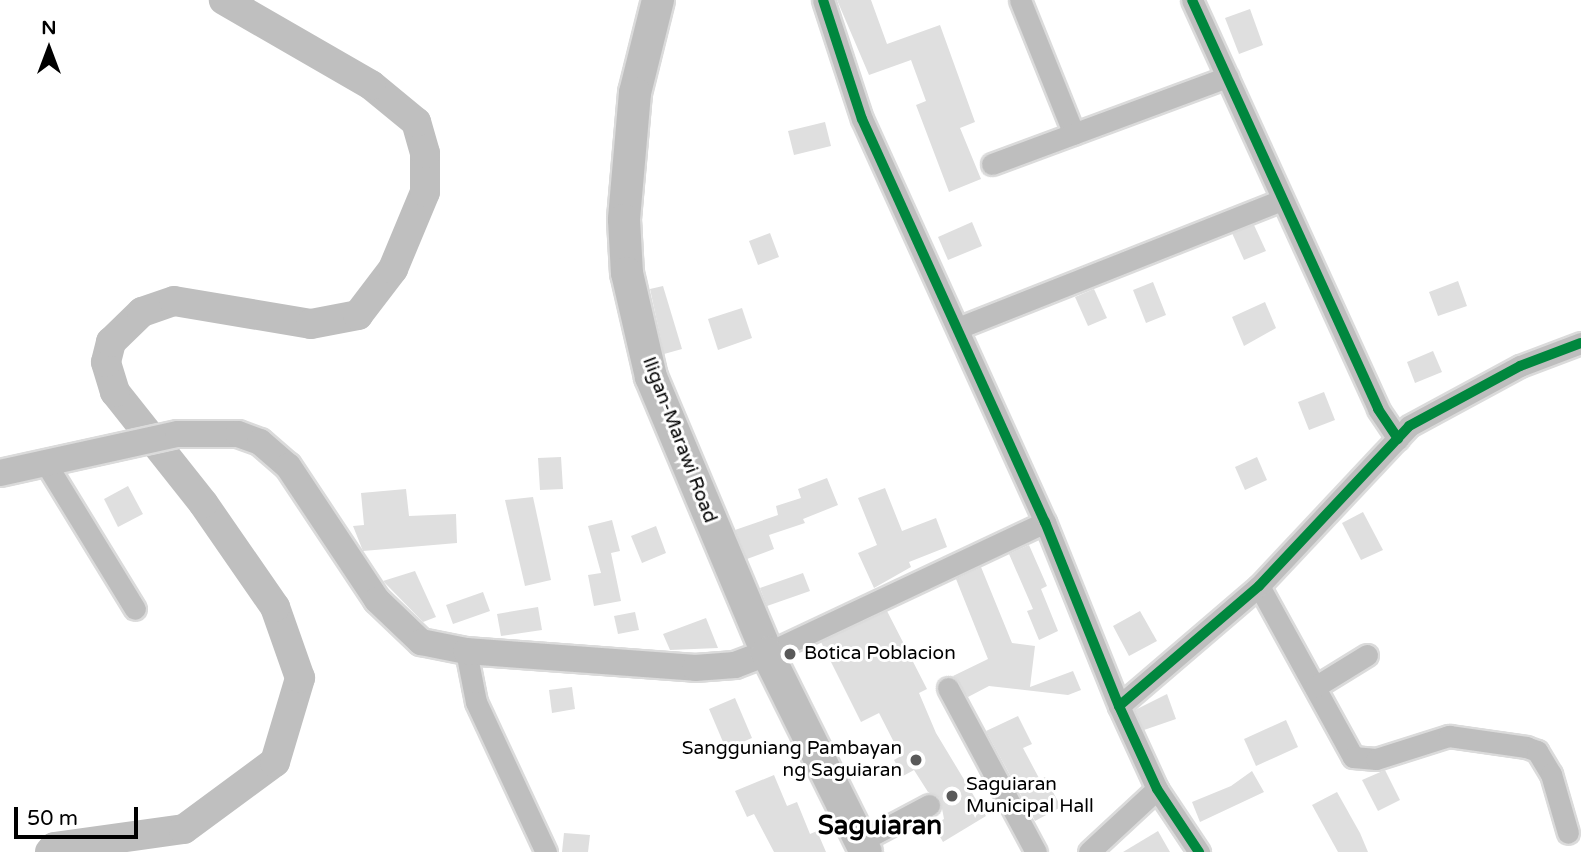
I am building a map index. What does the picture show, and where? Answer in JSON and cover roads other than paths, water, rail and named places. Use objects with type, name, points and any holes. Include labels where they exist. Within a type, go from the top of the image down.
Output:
[{"type":"highway","name":"Iligan-Marawi Road","points":[[659,0],[630,131],[624,220],[627,273],[650,377],[767,653],[864,847]]},
{"type":"main road","points":[[0,473],[127,442],[214,430],[260,442],[288,466],[377,600],[401,627],[421,642],[466,651],[695,668],[735,665],[767,653]]},
{"type":"street","points":[[823,0],[862,119],[1045,522],[1119,706],[1157,789],[1199,852]]},
{"type":"street","points":[[1020,0],[1074,134]]},
{"type":"street","points":[[1192,0],[1378,409],[1398,439]]},
{"type":"street","points":[[992,164],[1227,77]]},
{"type":"street","points":[[958,328],[1282,200]]},
{"type":"street","points":[[1119,706],[1259,586],[1409,426],[1435,409],[1520,366],[1581,343]]},
{"type":"street","points":[[45,462],[135,609]]},
{"type":"street","points":[[767,653],[1045,522]]},
{"type":"street","points":[[1259,586],[1353,757],[1360,760],[1449,736],[1537,751],[1551,774],[1568,834]]},
{"type":"street","points":[[466,651],[476,702],[546,852]]},
{"type":"street","points":[[1315,687],[1367,655]]},
{"type":"street","points":[[948,688],[1036,852]]},
{"type":"street","points":[[1089,852],[1157,789]]},
{"type":"street","points":[[864,847],[929,805]]},
{"type":"waterway","points":[[50,852],[54,847],[184,829],[275,762],[300,678],[275,607],[203,503],[115,392],[106,362],[111,342],[142,312],[174,301],[311,324],[358,315],[393,269],[425,192],[425,153],[416,122],[371,85],[224,0]]},
{"type":"place","name":"Botica Poblacion","points":[[790,654]]},
{"type":"place","name":"Sangguniang Pambayan ng Saguiaran","points":[[916,760]]},
{"type":"place","name":"Saguiaran Municipal Hall","points":[[952,796]]},
{"type":"district","name":"Saguiaran","points":[[880,826]]}]
